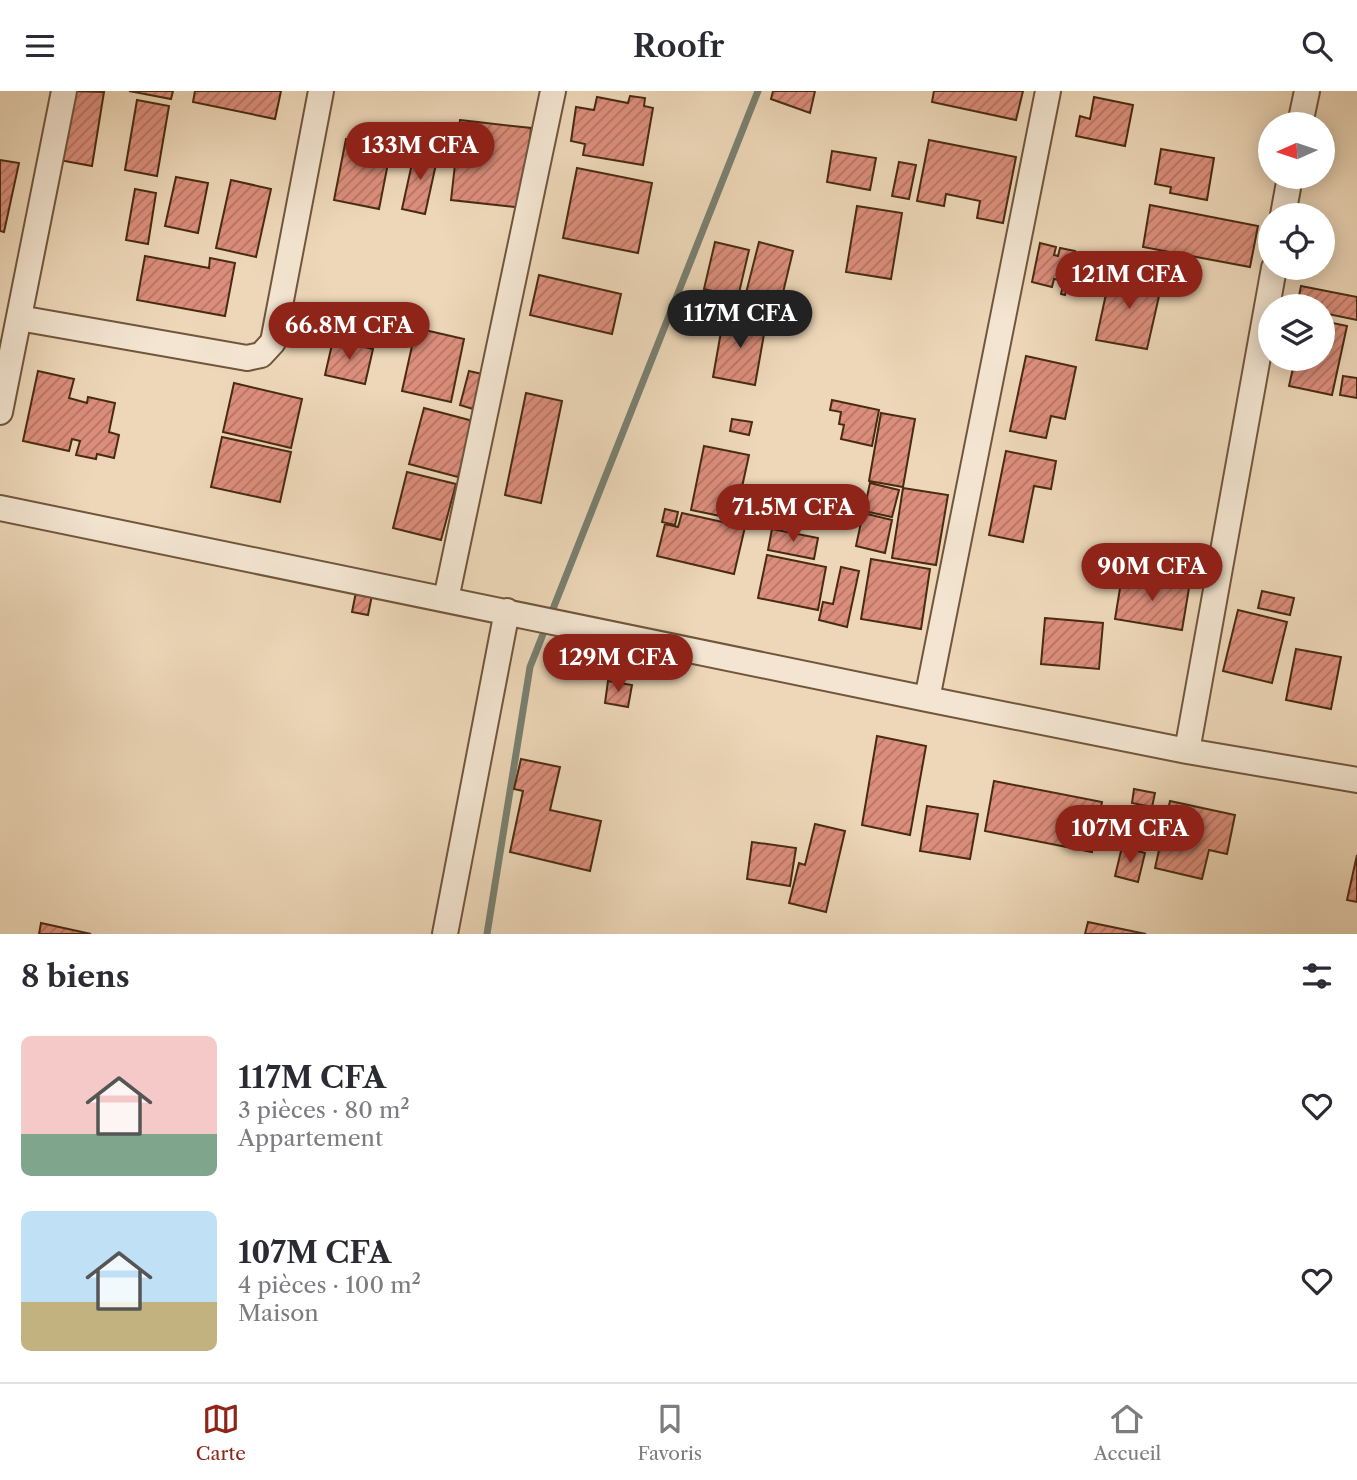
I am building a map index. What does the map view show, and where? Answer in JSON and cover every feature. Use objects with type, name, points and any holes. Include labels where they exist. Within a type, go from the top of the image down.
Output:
[{"type":"street","points":[[0,412],[64,91]]},
{"type":"street","points":[[19,318],[247,358],[261,355],[273,342],[321,91]]},
{"type":"street","points":[[446,599],[553,91]]},
{"type":"street","points":[[927,699],[1048,91]]},
{"type":"street","points":[[1303,112],[1307,91]]},
{"type":"street","points":[[1187,751],[1272,280]]},
{"type":"street","points":[[0,508],[927,699],[1187,751],[1357,780]]},
{"type":"street","points":[[445,934],[507,611]]},
{"type":"building","points":[[71,91],[104,92],[92,166],[59,160]]},
{"type":"building","points":[[129,91],[173,91],[171,99]]},
{"type":"building","points":[[195,91],[281,91],[275,119],[193,102]]},
{"type":"building","points":[[773,91],[815,91],[810,113],[771,99]]},
{"type":"building","points":[[934,91],[1023,91],[1016,120],[932,102]]},
{"type":"building","points":[[630,96],[645,98],[644,106],[653,108],[643,165],[583,155],[585,144],[571,141],[576,107],[594,110],[597,97],[628,103]]},
{"type":"building","points":[[1094,97],[1133,105],[1125,146],[1076,136],[1080,116],[1090,119]]},
{"type":"building","points":[[137,100],[169,106],[157,176],[125,170]]},
{"type":"building","points":[[460,120],[531,128],[523,208],[451,200]]},
{"type":"building","points":[[346,139],[391,148],[379,209],[334,200]]},
{"type":"building","points":[[929,140],[1016,157],[1003,223],[977,218],[980,201],[946,194],[944,206],[917,201]]},
{"type":"building","points":[[1161,149],[1214,158],[1207,200],[1170,193],[1171,187],[1155,184]]},
{"type":"building","points":[[415,150],[438,155],[425,214],[402,209]]},
{"type":"building","points":[[832,151],[876,158],[870,190],[827,182]]},
{"type":"building","points":[[0,160],[19,163],[4,232],[0,231]]},
{"type":"building","points":[[899,162],[916,165],[909,199],[892,196]]},
{"type":"building","points":[[577,168],[652,183],[638,253],[563,238]]},
{"type":"building","points":[[176,177],[208,183],[198,233],[165,226]]},
{"type":"building","points":[[231,180],[271,189],[256,257],[216,248]]},
{"type":"building","points":[[135,189],[156,193],[148,244],[126,240]]},
{"type":"building","points":[[1150,205],[1258,226],[1250,267],[1143,247]]},
{"type":"building","points":[[857,206],[902,213],[891,279],[846,272]]},
{"type":"building","points":[[715,242],[749,250],[738,297],[704,289]]},
{"type":"building","points":[[759,242],[793,251],[780,305],[745,297]]},
{"type":"building","points":[[1040,243],[1056,247],[1054,255],[1058,256],[1060,248],[1075,251],[1072,265],[1086,268],[1081,292],[1067,288],[1065,295],[1061,294],[1064,281],[1054,279],[1052,287],[1032,282]]},
{"type":"building","points":[[145,256],[209,268],[210,258],[235,263],[225,316],[137,300]]},
{"type":"building","points":[[1111,271],[1162,283],[1147,349],[1096,340]]},
{"type":"building","points":[[539,275],[621,294],[612,334],[530,315]]},
{"type":"building","points":[[1301,286],[1357,297],[1357,320],[1335,315],[1335,294],[1299,294]]},
{"type":"building","points":[[724,315],[766,323],[755,385],[713,377]]},
{"type":"building","points":[[1335,324],[1347,326],[1332,395],[1289,386],[1292,371],[1335,371]]},
{"type":"building","points":[[416,328],[464,339],[451,402],[402,391]]},
{"type":"building","points":[[333,340],[373,349],[365,384],[325,375]]},
{"type":"building","points":[[1026,356],[1076,367],[1065,419],[1051,416],[1046,438],[1010,431]]},
{"type":"building","points":[[38,371],[74,379],[69,398],[87,403],[88,397],[115,403],[109,432],[119,435],[114,458],[97,454],[96,459],[76,455],[80,441],[72,439],[69,451],[23,441]]},
{"type":"building","points":[[469,371],[482,374],[473,409],[460,405]]},
{"type":"building","points":[[1343,376],[1357,378],[1357,398],[1340,395]]},
{"type":"building","points":[[234,383],[302,399],[291,448],[223,432]]},
{"type":"building","points":[[526,393],[562,401],[541,503],[505,495]]},
{"type":"building","points":[[832,400],[879,410],[872,446],[841,439],[844,425],[839,424],[841,412],[830,410]]},
{"type":"building","points":[[424,408],[473,421],[458,477],[409,464]]},
{"type":"building","points":[[881,413],[915,419],[903,487],[869,481]]},
{"type":"building","points":[[732,419],[752,422],[749,435],[730,431]]},
{"type":"building","points":[[222,437],[291,452],[280,502],[211,487]]},
{"type":"building","points":[[704,446],[749,455],[735,519],[691,510]]},
{"type":"building","points":[[1006,451],[1056,461],[1051,489],[1034,486],[1023,542],[989,535]]},
{"type":"building","points":[[407,472],[456,484],[441,540],[393,528]]},
{"type":"building","points":[[870,483],[899,490],[892,517],[864,511]]},
{"type":"building","points":[[903,488],[948,495],[936,565],[892,558]]},
{"type":"building","points":[[665,509],[678,512],[675,525],[662,522]]},
{"type":"building","points":[[682,513],[745,527],[734,574],[657,556],[665,524],[678,527]]},
{"type":"building","points":[[863,513],[892,520],[885,553],[856,546]]},
{"type":"building","points":[[772,529],[818,538],[814,559],[768,550]]},
{"type":"building","points":[[767,555],[826,567],[818,610],[758,598]]},
{"type":"building","points":[[871,559],[930,569],[921,629],[861,619]]},
{"type":"building","points":[[841,567],[859,571],[847,627],[819,620],[823,602],[833,604]]},
{"type":"building","points":[[1122,576],[1189,588],[1182,630],[1115,619]]},
{"type":"building","points":[[1262,591],[1294,598],[1290,615],[1258,608]]},
{"type":"building","points":[[356,592],[372,595],[368,615],[352,612]]},
{"type":"building","points":[[1238,610],[1287,622],[1272,683],[1223,671]]},
{"type":"building","points":[[1045,618],[1103,623],[1099,669],[1041,664]]},
{"type":"building","points":[[1296,649],[1341,657],[1331,709],[1286,700]]},
{"type":"building","points":[[608,681],[632,685],[628,707],[605,703]]},
{"type":"building","points":[[877,736],[926,746],[910,835],[862,825]]},
{"type":"building","points":[[521,759],[560,767],[550,810],[601,821],[590,871],[510,852],[523,791],[514,789]]},
{"type":"building","points":[[994,781],[1102,802],[1092,852],[985,831]]},
{"type":"building","points":[[1134,789],[1155,793],[1152,807],[1132,803]]},
{"type":"building","points":[[1170,801],[1235,815],[1227,854],[1209,850],[1202,879],[1155,868]]},
{"type":"building","points":[[927,806],[978,814],[970,859],[920,851]]},
{"type":"building","points":[[815,824],[845,831],[826,912],[789,903],[799,863],[805,865]]},
{"type":"building","points":[[752,842],[796,848],[790,886],[747,879]]},
{"type":"building","points":[[1122,847],[1145,853],[1138,882],[1115,876]]},
{"type":"building","points":[[1357,855],[1357,902],[1347,900]]},
{"type":"building","points":[[1088,922],[1146,934],[1085,934]]},
{"type":"building","points":[[41,923],[91,934],[39,934]]},
{"type":"waterway","points":[[487,934],[530,667],[758,91]]}]
